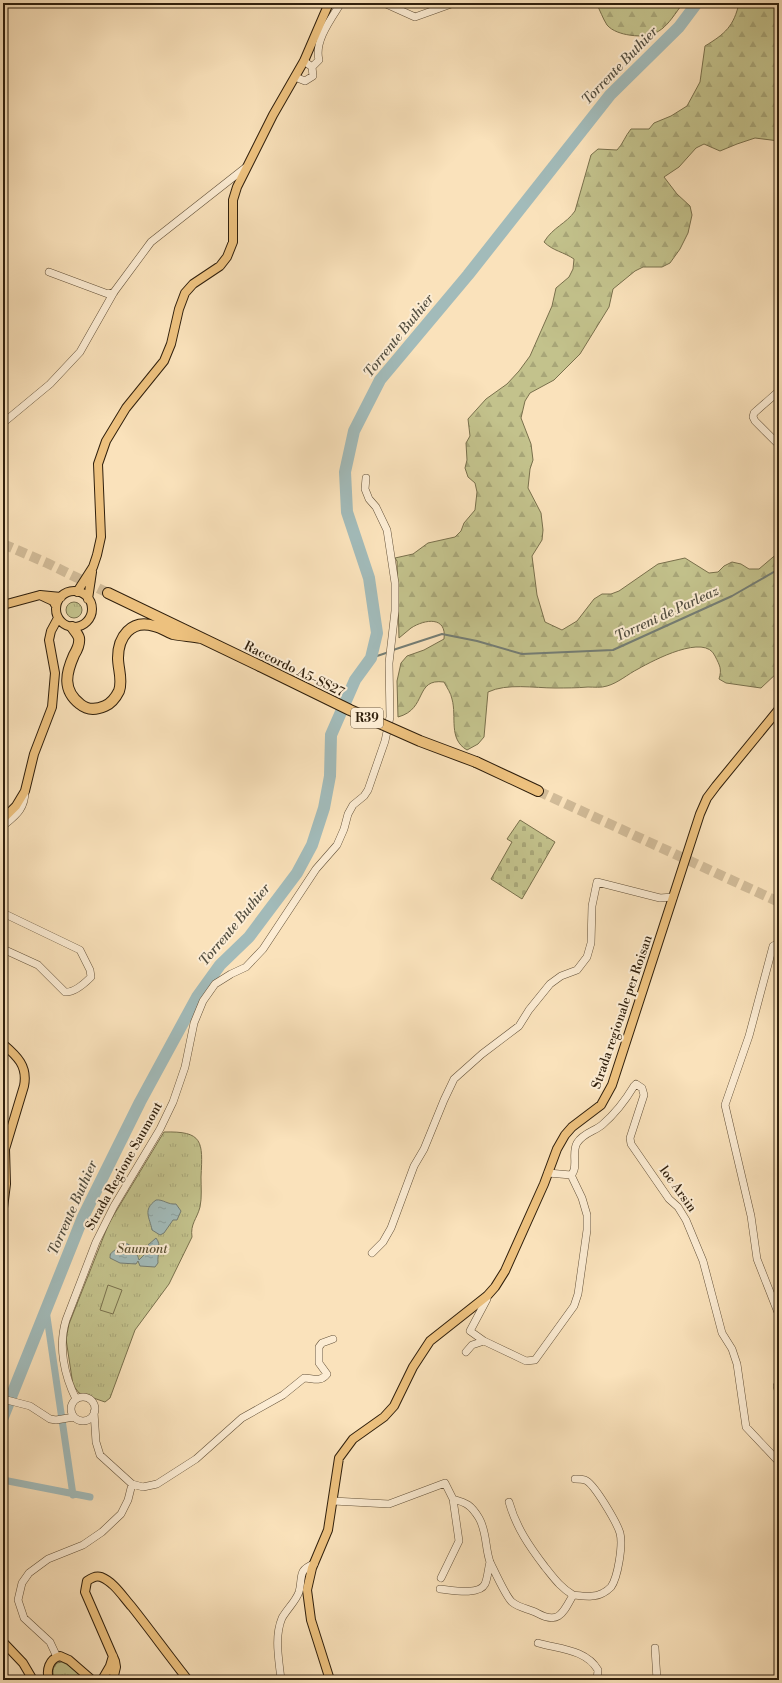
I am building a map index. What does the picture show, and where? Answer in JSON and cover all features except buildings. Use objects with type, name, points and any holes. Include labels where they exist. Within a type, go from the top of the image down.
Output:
[{"type":"highway","name":"Raccordo A5-SS27","points":[[108,593],[356,713],[420,741],[476,762],[538,791]]},
{"type":"highway","points":[[69,626],[79,637],[78,646],[67,675],[67,688],[72,697],[89,708],[99,708],[110,704],[116,696],[121,685],[118,647],[127,630],[135,626],[145,624],[154,625],[174,634],[200,638]]},
{"type":"main road","points":[[88,599],[92,569],[101,537],[98,464],[106,441],[126,408],[164,361],[171,344],[179,309],[185,293],[193,284],[220,266],[227,257],[233,242],[233,200],[237,187],[245,168],[304,61],[329,3]]},
{"type":"main road","points":[[77,592],[92,569]]},
{"type":"main road","points":[[50,645],[58,629],[69,626],[81,626],[90,616],[92,608],[86,596],[77,592],[68,592],[61,597],[56,606]]},
{"type":"main road","points":[[3,605],[40,595],[61,597]]},
{"type":"main road","points":[[3,818],[16,806],[25,791],[34,754],[52,707],[55,673],[50,645],[51,631],[58,618],[56,606],[51,600],[40,595]]},
{"type":"main road","points":[[58,618],[69,626]]},
{"type":"main road","name":"Strada regionale per Roisan","points":[[330,1680],[308,1609],[307,1590],[314,1564],[328,1530],[339,1458],[347,1445],[362,1432],[384,1417],[394,1406],[413,1367],[430,1341],[487,1296],[505,1271],[557,1149],[565,1135],[601,1105],[612,1085],[700,814],[707,798],[725,773],[779,709]]},
{"type":"main road","points":[[3,1044],[21,1061],[25,1077],[24,1086],[5,1149],[6,1184],[3,1208]]},
{"type":"main road","points":[[82,1670],[102,1679],[108,1678],[113,1680],[116,1667],[113,1656],[85,1592],[87,1581],[100,1576],[109,1581],[118,1590],[157,1638],[188,1680]]},
{"type":"main road","points":[[3,1642],[23,1663],[34,1680]]},
{"type":"main road","points":[[49,1680],[48,1669],[53,1660],[60,1656],[69,1660],[92,1680]]},
{"type":"main road","points":[[102,1679],[110,1666],[113,1656]]},
{"type":"street","points":[[312,67],[318,60],[317,53],[324,30],[341,3]]},
{"type":"street","points":[[384,3],[415,17],[454,3]]},
{"type":"street","points":[[295,77],[302,81],[308,81],[313,76],[312,67],[304,61]]},
{"type":"street","points":[[3,423],[50,384],[80,352],[114,292],[152,242],[245,168]]},
{"type":"street","points":[[49,272],[108,294],[114,292]]},
{"type":"street","points":[[779,392],[754,413],[753,417],[755,422],[779,445]]},
{"type":"street","name":"Strada Regione Saumont","points":[[76,1399],[70,1388],[65,1368],[62,1333],[66,1320],[96,1242],[114,1206],[160,1129],[173,1102],[185,1067],[194,1023],[203,1001],[215,984],[246,967],[263,948],[316,869],[337,845],[351,810],[368,790],[385,741],[390,717],[389,663],[393,631],[395,583],[387,530],[376,508],[368,499],[365,489],[366,478]]},
{"type":"street","points":[[3,826],[22,808],[25,799],[25,791]]},
{"type":"street","points":[[372,1253],[387,1236],[414,1166],[424,1149],[454,1078],[482,1054],[519,1026],[532,1005],[550,984],[561,976],[577,970],[587,957],[591,943],[592,906],[596,882],[660,898],[673,897]]},
{"type":"street","points":[[3,913],[80,950],[90,970],[91,977],[83,984],[69,992],[65,992],[38,965],[3,949]]},
{"type":"street","points":[[779,943],[773,946],[750,1036],[725,1105],[751,1216],[757,1259],[779,1315]]},
{"type":"street","name":"loc Arsin","points":[[571,1175],[575,1168],[574,1154],[578,1142],[586,1134],[601,1126],[621,1107],[634,1086],[636,1084],[640,1085],[644,1095],[630,1138],[632,1144],[669,1199],[678,1207],[686,1220],[703,1261],[722,1333],[732,1349],[737,1364],[746,1427],[779,1462]]},
{"type":"street","points":[[487,1296],[488,1299],[470,1331],[484,1341],[526,1361],[535,1360],[574,1306],[579,1287],[587,1230],[587,1215],[582,1198],[571,1175],[548,1173]]},
{"type":"street","points":[[70,1418],[71,1406],[76,1399],[88,1398],[93,1404],[96,1442],[100,1454],[132,1484],[143,1487],[157,1484],[196,1459],[242,1418],[283,1395],[304,1378],[319,1380],[325,1377],[327,1374],[319,1363],[319,1347],[322,1343],[333,1339]]},
{"type":"street","points":[[466,1352],[472,1345],[484,1341]]},
{"type":"street","points":[[779,1381],[779,1394]]},
{"type":"street","points":[[3,1399],[30,1406],[44,1416],[56,1420],[70,1418],[84,1421],[90,1418],[94,1412]]},
{"type":"street","points":[[509,1502],[514,1518],[527,1544],[562,1588],[573,1595],[595,1596],[602,1594],[610,1588],[616,1575],[622,1543],[620,1534],[616,1524],[592,1484],[585,1480],[575,1479]]},
{"type":"street","points":[[333,1501],[389,1504],[445,1483],[453,1499],[459,1541],[441,1578]]},
{"type":"street","points":[[57,1657],[50,1642],[24,1618],[18,1600],[22,1584],[29,1573],[48,1559],[83,1545],[102,1532],[121,1514],[128,1500],[132,1484]]},
{"type":"street","points":[[453,1499],[469,1504],[480,1519],[487,1542],[490,1562],[512,1603],[551,1619],[557,1618],[566,1609],[573,1595]]},
{"type":"street","points":[[440,1589],[474,1592],[485,1584],[490,1562]]},
{"type":"street","points":[[281,1680],[277,1638],[282,1619],[299,1591],[303,1571],[306,1567],[314,1564]]},
{"type":"street","points":[[538,1642],[590,1659],[598,1670],[596,1680]]},
{"type":"street","points":[[655,1648],[657,1680]]},
{"type":"green space","points":[[596,3],[683,3],[662,29],[655,33],[640,36],[623,34],[614,31],[607,25]]},
{"type":"green space","points":[[739,3],[779,3],[779,141],[755,138],[720,151],[704,144],[696,148],[679,167],[664,177],[677,194],[690,206],[692,215],[688,233],[680,249],[670,263],[662,267],[643,267],[635,271],[613,289],[609,307],[580,354],[554,380],[530,393],[525,401],[521,418],[531,444],[533,460],[530,469],[528,488],[541,513],[543,530],[542,540],[532,556],[537,595],[545,622],[562,630],[577,621],[594,599],[602,594],[611,594],[619,591],[658,564],[685,558],[709,573],[718,572],[724,566],[732,562],[741,564],[749,569],[759,569],[779,552],[779,673],[778,672],[761,688],[726,683],[719,679],[720,670],[715,656],[709,650],[701,647],[679,650],[655,660],[615,683],[605,687],[512,687],[495,689],[488,692],[484,737],[478,744],[467,750],[457,740],[454,727],[452,699],[444,682],[435,682],[428,685],[424,689],[414,708],[398,717],[397,681],[401,663],[407,656],[424,650],[444,639],[444,632],[439,623],[428,621],[411,628],[399,638],[397,561],[395,558],[413,554],[428,543],[455,537],[461,531],[464,523],[475,510],[477,492],[475,483],[468,477],[465,468],[467,460],[466,443],[470,436],[468,419],[486,399],[507,384],[530,356],[552,306],[556,288],[569,277],[573,269],[574,259],[544,242],[551,233],[575,211],[591,155],[598,149],[617,150],[631,129],[649,129],[654,123],[671,116],[687,106],[700,82],[705,46],[728,29],[737,11]]},
{"type":"green space","points":[[74,602],[80,604],[82,610],[80,616],[74,618],[68,616],[66,610],[68,604]]},
{"type":"green space","points":[[520,820],[555,842],[522,899],[491,879],[512,842],[507,839]]},
{"type":"green space","name":"Saumont","points":[[164,1132],[187,1134],[193,1136],[198,1141],[202,1155],[200,1207],[193,1225],[192,1237],[169,1284],[135,1330],[110,1398],[105,1402],[79,1393],[73,1385],[66,1339],[69,1324],[109,1223]]},
{"type":"green space","points":[[108,1285],[122,1290],[113,1314],[100,1310]]},
{"type":"green space","points":[[62,1662],[87,1680],[55,1680],[53,1669],[57,1663]]},
{"type":"water","points":[[156,1200],[176,1204],[181,1211],[177,1220],[173,1220],[164,1233],[160,1235],[152,1230],[148,1214],[149,1207]]},
{"type":"water","points":[[156,1238],[159,1247],[158,1263],[155,1267],[140,1266],[138,1261],[136,1264],[120,1263],[110,1258],[110,1255],[116,1249],[125,1243],[131,1246],[139,1260],[147,1252],[148,1245]]},
{"type":"waterway","name":"Torrente Buthier","points":[[3,1417],[83,1217],[140,1102],[197,997],[220,965],[249,937],[297,873],[312,845],[324,808],[330,776],[331,735],[355,680],[371,658],[377,633],[369,578],[347,512],[345,472],[354,431],[380,380],[468,275],[610,95],[679,27],[697,3]]},
{"type":"waterway","name":"Torrent de Parleaz","points":[[393,650],[442,634],[477,641],[522,654],[613,650],[732,596],[779,569]]},
{"type":"waterway","name":"Torrent de Parleaz","points":[[371,658],[389,652]]},
{"type":"waterway","points":[[46,1310],[73,1495]]},
{"type":"waterway","points":[[3,1480],[90,1497]]},
{"type":"tunnel","points":[[3,544],[47,563],[108,593]]},
{"type":"tunnel","points":[[538,791],[779,902]]}]
